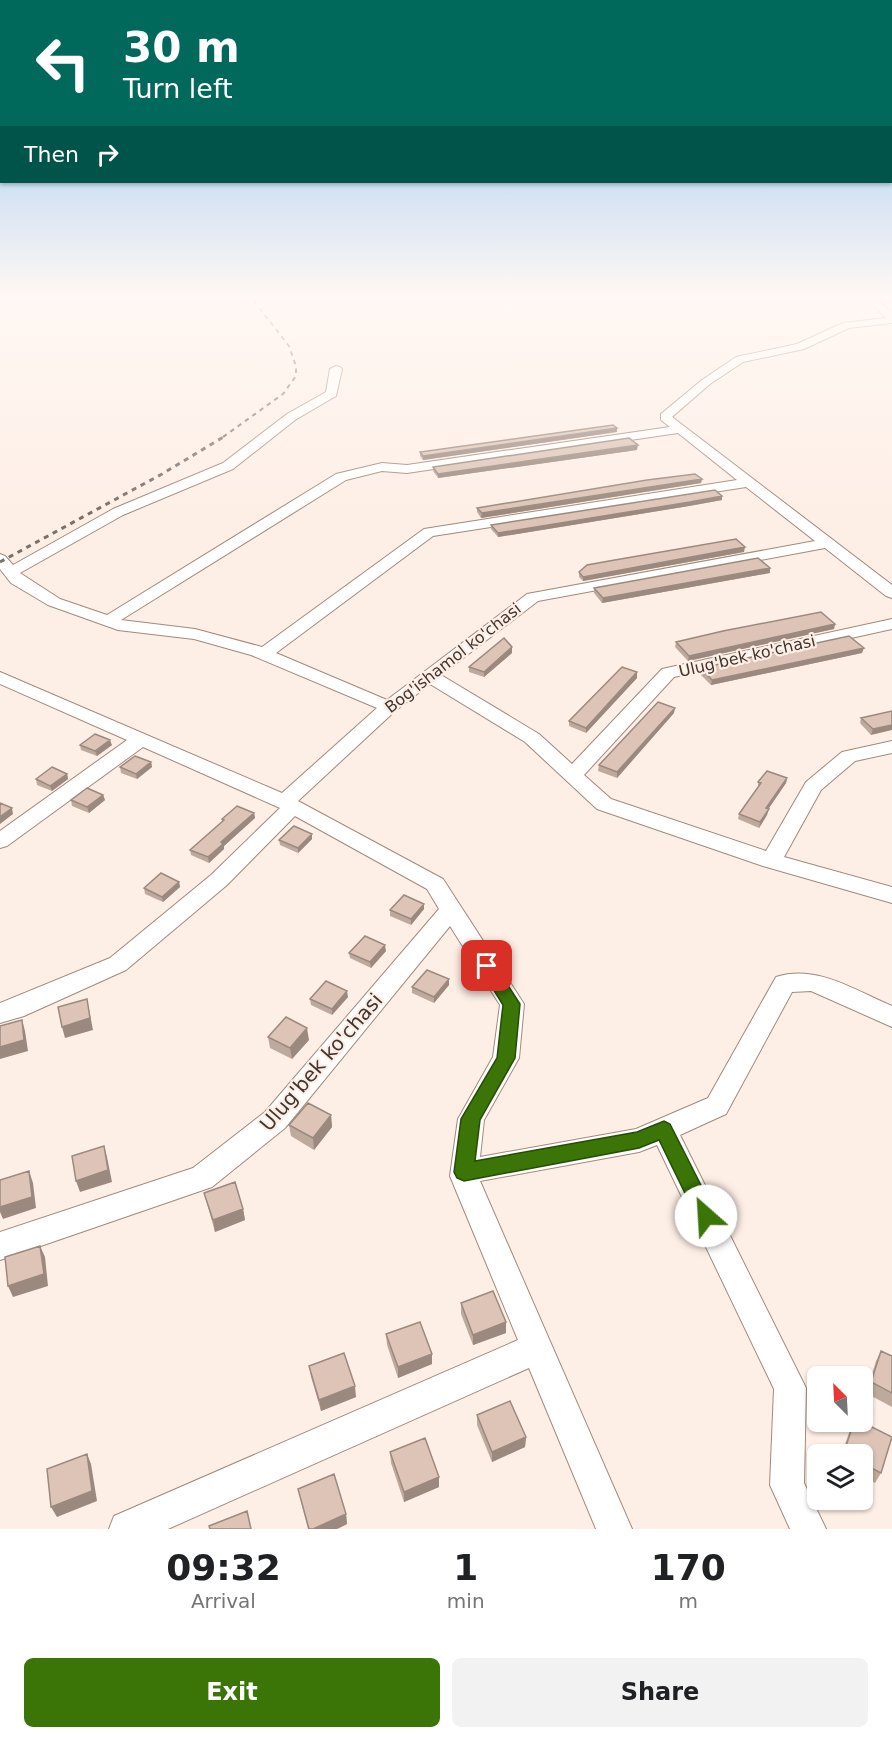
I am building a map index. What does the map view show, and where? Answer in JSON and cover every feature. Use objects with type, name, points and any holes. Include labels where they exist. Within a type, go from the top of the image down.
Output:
[{"type":"street","points":[[336,371],[332,394],[291,417],[228,466],[118,512],[5,565],[17,580],[54,602],[109,621],[195,634],[263,654],[389,707]]},
{"type":"street","points":[[722,371],[665,417],[892,593]]},
{"type":"street","points":[[109,621],[341,477],[382,467],[407,469],[681,429]]},
{"type":"street","points":[[263,654],[429,532],[749,482]]},
{"type":"street","name":"Bog'ishamol ko'chasi","points":[[0,1013],[15,1009],[118,964],[219,880],[289,804],[389,707],[532,597],[828,543]]},
{"type":"street","name":"Ulug'bek ko'chasi","points":[[573,775],[668,673],[892,624]]},
{"type":"street","points":[[430,676],[532,738],[604,804],[771,861],[892,895]]},
{"type":"street","points":[[0,677],[289,804],[435,884],[512,1004],[506,1058],[471,1119],[464,1176],[614,1529]]},
{"type":"street","points":[[0,841],[141,739]]},
{"type":"street","points":[[771,861],[813,786],[849,756],[892,747]]},
{"type":"street","name":"Ulug'bek ko'chasi","points":[[0,1246],[202,1179],[275,1120],[451,910]]},
{"type":"street","points":[[464,1172],[639,1140],[717,1106],[785,983],[813,982],[892,1017]]},
{"type":"street","points":[[664,1130],[790,1388],[787,1485],[808,1529]]},
{"type":"street","points":[[127,1529],[537,1348]]},
{"type":"building","points":[[613,425],[617,428],[423,456],[420,452]]},
{"type":"building","points":[[629,438],[638,445],[438,474],[433,467]]},
{"type":"building","points":[[695,474],[702,479],[482,513],[477,508],[647,480]]},
{"type":"building","points":[[715,490],[722,496],[498,533],[491,525]]},
{"type":"building","points":[[736,539],[745,547],[583,577],[579,572],[587,565]]},
{"type":"building","points":[[758,558],[770,568],[603,598],[594,588]]},
{"type":"building","points":[[821,612],[835,624],[689,656],[676,642],[723,631]]},
{"type":"building","points":[[849,636],[864,648],[712,680],[701,668]]},
{"type":"building","points":[[504,638],[512,647],[484,672],[469,667]]},
{"type":"building","points":[[622,667],[637,672],[586,728],[569,721]]},
{"type":"building","points":[[658,702],[675,708],[617,772],[599,765]]},
{"type":"building","points":[[892,711],[892,725],[873,729],[861,718]]},
{"type":"building","points":[[95,734],[110,740],[95,751],[80,745]]},
{"type":"building","points":[[135,756],[151,762],[136,774],[120,767]]},
{"type":"building","points":[[52,767],[67,774],[50,786],[36,779]]},
{"type":"building","points":[[767,771],[787,778],[766,808],[769,809],[760,822],[739,814]]},
{"type":"building","points":[[87,788],[103,795],[87,807],[71,800]]},
{"type":"building","points":[[0,803],[12,808],[0,817]]},
{"type":"building","points":[[237,806],[254,813],[221,842],[223,844],[208,857],[190,850],[224,820],[222,819]]},
{"type":"building","points":[[294,826],[312,834],[298,848],[279,840]]},
{"type":"building","points":[[161,873],[179,882],[162,897],[144,888]]},
{"type":"building","points":[[404,895],[424,904],[411,919],[390,910]]},
{"type":"building","points":[[365,936],[385,945],[370,962],[349,953]]},
{"type":"building","points":[[427,970],[449,979],[434,997],[412,987]]},
{"type":"building","points":[[326,981],[347,991],[332,1009],[310,999]]},
{"type":"building","points":[[87,999],[90,1018],[62,1027],[58,1007]]},
{"type":"building","points":[[286,1017],[307,1028],[290,1048],[268,1037]]},
{"type":"building","points":[[22,1020],[24,1040],[0,1047],[0,1026]]},
{"type":"building","points":[[308,1103],[331,1115],[313,1138],[289,1125]]},
{"type":"building","points":[[104,1146],[108,1170],[76,1181],[72,1156]]},
{"type":"building","points":[[29,1171],[32,1197],[0,1207],[0,1180]]},
{"type":"building","points":[[235,1182],[243,1209],[213,1220],[204,1193]]},
{"type":"building","points":[[40,1246],[44,1274],[8,1286],[5,1257]]},
{"type":"building","points":[[493,1291],[506,1322],[473,1335],[461,1303]]},
{"type":"building","points":[[420,1322],[432,1354],[398,1367],[386,1334]]},
{"type":"building","points":[[881,1351],[892,1356],[892,1393],[873,1383]]},
{"type":"building","points":[[344,1353],[355,1386],[319,1400],[309,1366]]},
{"type":"building","points":[[510,1401],[526,1437],[492,1452],[477,1415]]},
{"type":"building","points":[[873,1428],[892,1437],[881,1473],[873,1469],[873,1444],[847,1444],[851,1432],[873,1432]]},
{"type":"building","points":[[425,1438],[439,1477],[404,1492],[390,1452]]},
{"type":"building","points":[[87,1454],[92,1491],[51,1507],[47,1469]]},
{"type":"building","points":[[334,1474],[346,1514],[309,1529],[298,1489]]},
{"type":"building","points":[[247,1511],[251,1529],[210,1529],[209,1526]]},
{"type":"railway","points":[[223,437],[283,394],[296,376],[296,371]]},
{"type":"railway","points":[[0,562],[162,474],[225,436]]},
{"type":"route","points":[[487,966],[512,1004],[506,1058],[471,1119],[464,1172],[639,1140],[664,1130],[706,1216]]}]
